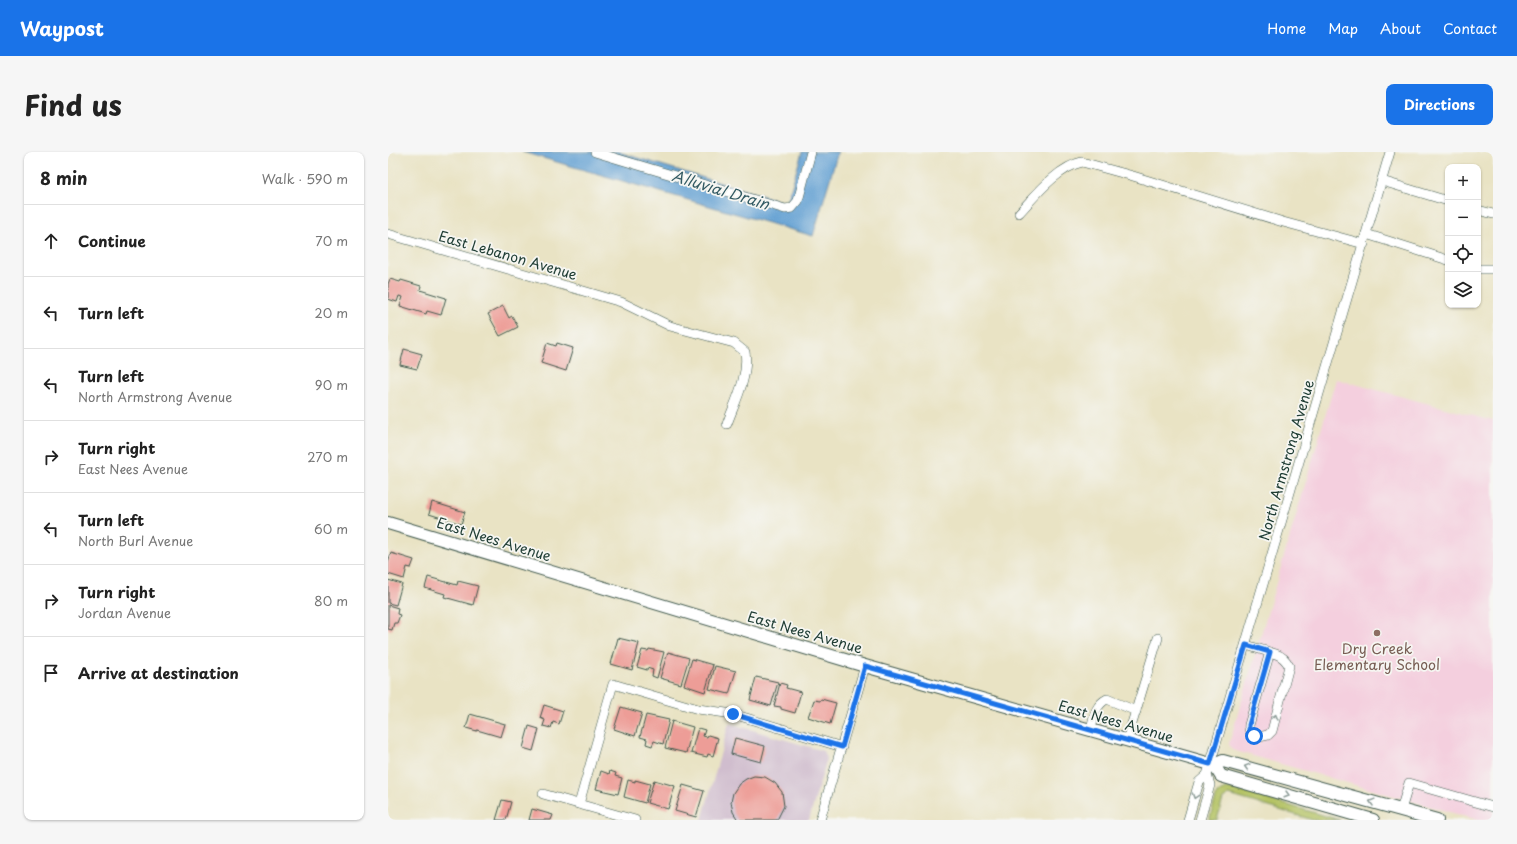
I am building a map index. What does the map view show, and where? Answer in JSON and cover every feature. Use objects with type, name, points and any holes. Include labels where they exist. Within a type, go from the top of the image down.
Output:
[{"type":"main road","name":"East Nees Avenue","points":[[388,523],[865,666],[1091,729],[1211,768],[1221,776],[1373,820]]},
{"type":"main road","name":"East Nees Avenue","points":[[1211,768],[1224,761],[1437,820]]},
{"type":"street","points":[[595,152],[785,209],[792,208],[798,201],[811,152]]},
{"type":"street","name":"North Armstrong Avenue","points":[[1200,820],[1210,785],[1211,768],[1390,152]]},
{"type":"street","points":[[1020,213],[1047,184],[1063,171],[1082,162],[1283,222],[1364,244]]},
{"type":"street","points":[[1382,181],[1445,200]]},
{"type":"street","points":[[1481,211],[1493,214]]},
{"type":"street","name":"East Lebanon Avenue","points":[[388,234],[621,302],[670,326],[734,343],[745,352],[747,365],[727,424]]},
{"type":"street","points":[[1366,234],[1445,259]]},
{"type":"street","points":[[1481,269],[1493,269]]},
{"type":"street","points":[[1127,740],[1158,638]]},
{"type":"street","points":[[1246,645],[1270,652],[1279,655],[1287,661],[1289,666],[1272,730],[1268,734],[1259,737],[1252,734],[1249,730],[1249,725],[1270,652]]},
{"type":"street","points":[[820,820],[865,666]]},
{"type":"street","points":[[579,804],[613,684],[698,709],[733,714],[842,747]]},
{"type":"street","points":[[1091,729],[1098,706],[1101,702],[1107,699],[1136,711]]},
{"type":"street","name":"North Armstrong Avenue","points":[[1188,820],[1200,782],[1211,768]]},
{"type":"street","points":[[1401,810],[1409,783],[1493,807]]},
{"type":"street","points":[[543,794],[635,820]]},
{"type":"shaded area","name":"Dry Creek Elementary School","points":[[1336,379],[1493,421],[1493,820],[1478,820],[1232,750],[1229,744]]},
{"type":"shaded area","points":[[729,723],[823,751],[827,758],[809,820],[702,820]]},
{"type":"green space","points":[[1229,788],[1340,820],[1313,820],[1229,795],[1223,799],[1217,820],[1209,820],[1217,794]]},
{"type":"water","name":"Alluvial Drain","points":[[522,152],[618,152],[787,203],[802,152],[838,152],[813,236]]},
{"type":"building","points":[[390,279],[400,282],[401,280],[421,286],[420,290],[446,298],[441,315],[427,311],[426,314],[400,306],[403,297],[399,296],[397,302],[388,299],[388,284]]},
{"type":"building","points":[[503,306],[509,318],[512,316],[518,327],[500,336],[488,314]]},
{"type":"building","points":[[547,343],[556,346],[557,343],[573,348],[566,371],[541,363]]},
{"type":"building","points":[[404,349],[422,354],[417,369],[400,365]]},
{"type":"building","points":[[432,502],[465,512],[461,524],[429,514]]},
{"type":"building","points":[[391,553],[414,560],[411,568],[407,567],[404,579],[388,574],[388,562]]},
{"type":"building","points":[[428,577],[457,585],[458,581],[478,586],[473,605],[444,597],[445,594],[425,588]]},
{"type":"building","points":[[388,580],[402,584],[396,605],[388,603]]},
{"type":"building","points":[[388,605],[398,608],[397,614],[400,615],[397,623],[394,623],[392,630],[388,629]]},
{"type":"building","points":[[618,638],[639,643],[632,670],[611,664]]},
{"type":"building","points":[[649,649],[664,652],[657,678],[652,676],[653,670],[637,667],[642,650],[648,651]]},
{"type":"building","points":[[668,652],[689,658],[681,684],[660,678]]},
{"type":"building","points":[[692,659],[713,665],[705,692],[684,685]]},
{"type":"building","points":[[715,666],[736,671],[729,694],[709,689]]},
{"type":"building","points":[[756,677],[778,682],[771,706],[750,700]]},
{"type":"building","points":[[780,683],[787,685],[786,688],[801,692],[795,713],[781,709],[781,707],[774,706]]},
{"type":"building","points":[[821,699],[836,703],[830,724],[808,717],[814,700],[820,701]]},
{"type":"building","points":[[544,705],[563,711],[559,724],[553,722],[551,728],[543,726],[545,720],[540,718]]},
{"type":"building","points":[[621,707],[642,713],[635,736],[614,729]]},
{"type":"building","points":[[470,714],[505,724],[501,737],[466,728]]},
{"type":"building","points":[[646,715],[669,720],[663,744],[654,741],[652,746],[646,744],[647,739],[640,737]]},
{"type":"building","points":[[672,721],[693,727],[686,753],[665,748]]},
{"type":"building","points":[[529,726],[539,729],[533,751],[523,748]]},
{"type":"building","points":[[698,728],[705,730],[703,736],[707,737],[708,735],[718,738],[713,756],[708,754],[707,757],[691,753]]},
{"type":"building","points":[[735,738],[765,746],[761,762],[731,754]]},
{"type":"building","points":[[601,771],[609,774],[610,771],[616,773],[615,776],[622,778],[618,794],[596,789]]},
{"type":"building","points":[[754,776],[765,777],[775,783],[782,792],[784,806],[777,820],[738,820],[733,812],[731,802],[733,793],[739,784]]},
{"type":"building","points":[[628,780],[635,782],[635,780],[650,784],[645,803],[624,797]]},
{"type":"building","points":[[654,780],[675,786],[668,809],[647,803]]},
{"type":"building","points":[[683,785],[704,791],[696,817],[675,811]]},
{"type":"building","points":[[502,800],[511,802],[506,820],[496,820]]},
{"type":"building","points":[[532,809],[553,815],[551,820],[529,820]]},
{"type":"place","name":"Dry Creek Elementary School","points":[[1377,633]]},
{"type":"route","points":[[733,714],[842,747],[865,666],[1210,764],[1246,645],[1270,652],[1249,725],[1249,730],[1254,736]]}]
